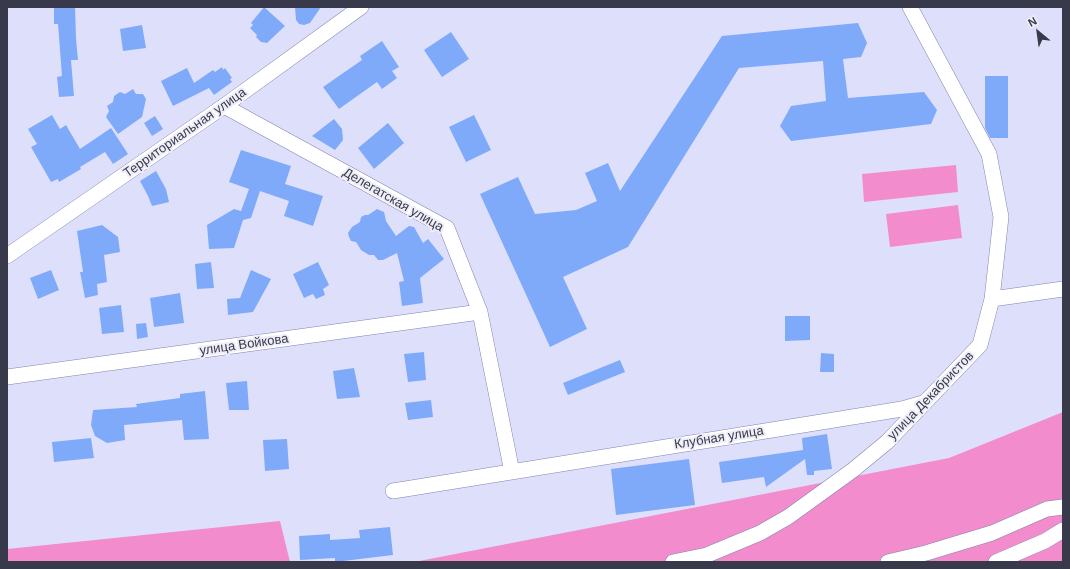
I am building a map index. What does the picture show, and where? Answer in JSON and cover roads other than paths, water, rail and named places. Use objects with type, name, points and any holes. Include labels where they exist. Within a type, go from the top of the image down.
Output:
[{"type":"street","name":"Территориальная улица","points":[[7,256],[224,106],[361,7]]},
{"type":"street","name":"улица Декабристов","points":[[673,562],[707,555],[760,533],[788,517],[868,458],[887,442],[980,345],[992,298],[1001,217],[989,154],[910,7]]},
{"type":"street","name":"Делегатская улица","points":[[224,106],[447,228],[480,312],[512,472]]},
{"type":"street","points":[[992,298],[1063,289]]},
{"type":"street","name":"улица Войкова","points":[[7,378],[480,312]]},
{"type":"street","name":"Клубная улица","points":[[393,491],[902,409],[924,403]]},
{"type":"street","points":[[888,562],[926,553],[992,533],[1047,509],[1063,507]]},
{"type":"street","points":[[996,562],[1045,541],[1063,530]]}]
